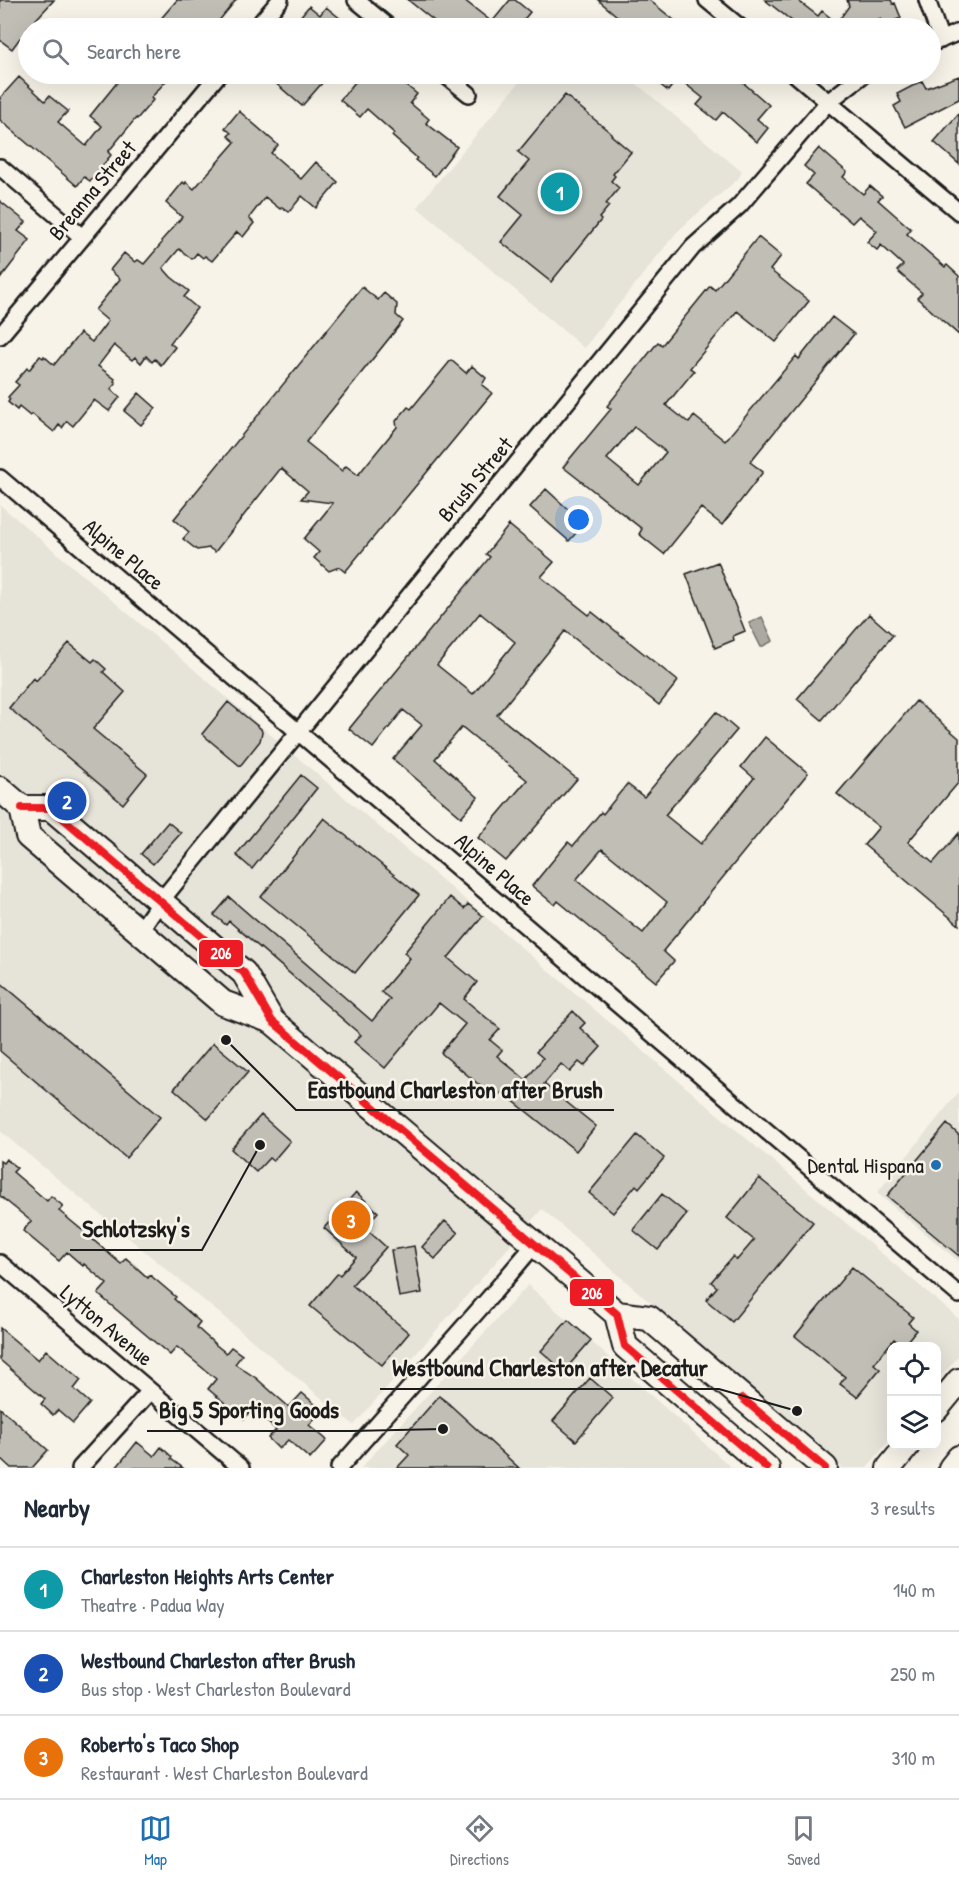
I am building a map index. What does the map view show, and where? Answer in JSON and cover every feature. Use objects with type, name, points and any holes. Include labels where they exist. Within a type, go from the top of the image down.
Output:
[{"type":"main road","points":[[0,789],[22,808],[28,836],[223,1003],[272,1021]]},
{"type":"main road","points":[[22,808],[51,808],[244,973],[272,1021],[616,1314],[625,1346],[750,1459],[767,1468]]},
{"type":"main road","points":[[616,1314],[649,1318],[825,1468]]},
{"type":"main road","points":[[941,1403],[959,1382]]},
{"type":"main road","points":[[889,1468],[904,1450]]},
{"type":"main road","points":[[951,1468],[959,1458]]},
{"type":"street","points":[[265,18],[280,0]]},
{"type":"street","points":[[356,0],[378,18]]},
{"type":"street","points":[[707,0],[729,18]]},
{"type":"street","points":[[927,0],[930,18]]},
{"type":"street","points":[[941,40],[959,32]]},
{"type":"street","name":"Breanna Street","points":[[0,336],[211,84]]},
{"type":"street","points":[[456,84],[469,94]]},
{"type":"street","points":[[807,84],[959,212]]},
{"type":"street","name":"Brush Street","points":[[140,931],[160,902],[693,247],[739,206],[828,102],[851,84]]},
{"type":"street","points":[[0,167],[82,237]]},
{"type":"street","name":"Alpine Place","points":[[0,478],[959,1295]]},
{"type":"street","points":[[339,1468],[535,1244]]},
{"type":"street","name":"Lytton Avenue","points":[[0,1263],[240,1468]]},
{"type":"street","points":[[80,1468],[150,1391]]},
{"type":"shaded area","points":[[518,84],[637,84],[742,172],[738,179],[676,233],[584,348],[417,207]]},
{"type":"shaded area","points":[[0,505],[959,1319],[959,1355],[941,1377],[941,1342],[887,1342],[887,1443],[867,1468],[842,1468],[542,1209],[354,1425],[0,1131]]},
{"type":"shaded area","points":[[762,617],[773,641],[761,647],[749,623]]},
{"type":"shaded area","name":"Dental Hispana","points":[[959,1092],[959,1262],[877,1193]]},
{"type":"shaded area","points":[[528,1285],[732,1468],[361,1468]]},
{"type":"building","points":[[0,0],[54,0],[37,18],[18,18],[18,41],[12,49],[0,40]]},
{"type":"building","points":[[177,0],[236,0],[221,18],[161,18]]},
{"type":"building","points":[[408,0],[464,0],[487,18],[430,18]]},
{"type":"building","points":[[510,0],[515,0],[530,12],[525,18],[495,18]]},
{"type":"building","points":[[598,0],[649,0],[672,18],[619,18]]},
{"type":"building","points":[[765,0],[797,0],[818,16],[822,11],[831,18],[788,18]]},
{"type":"building","points":[[847,0],[891,0],[893,4],[895,3],[901,18],[841,18],[849,6]]},
{"type":"building","points":[[309,6],[320,15],[326,7],[340,18],[299,18]]},
{"type":"building","points":[[959,76],[959,99],[905,127],[894,106],[901,102],[897,94],[916,84],[924,84],[926,88]]},
{"type":"building","points":[[18,78],[18,84],[27,84],[45,101],[49,96],[68,111],[58,122],[86,146],[102,126],[90,116],[116,84],[163,84],[151,98],[153,100],[108,152],[111,155],[90,181],[84,177],[77,186],[0,120],[0,98]]},
{"type":"building","points":[[277,84],[321,84],[302,106]]},
{"type":"building","points":[[354,84],[404,84],[417,94],[410,103],[429,119],[426,123],[457,147],[435,176],[415,160],[417,158],[392,136],[394,133],[367,109],[360,117],[340,100]]},
{"type":"building","points":[[659,84],[673,84],[668,91]]},
{"type":"building","points":[[686,84],[745,84],[769,105],[757,119],[768,128],[757,142],[723,112],[716,120],[697,105],[703,98]]},
{"type":"building","points":[[565,95],[631,152],[613,174],[615,176],[611,181],[619,188],[606,204],[609,206],[599,218],[601,220],[551,282],[501,242],[523,215],[500,196],[529,161],[518,152]]},
{"type":"building","points":[[239,111],[278,145],[271,153],[301,179],[316,162],[338,182],[316,208],[302,196],[289,212],[282,207],[280,209],[265,197],[249,218],[254,223],[243,237],[237,232],[212,261],[197,253],[192,259],[179,249],[163,268],[189,291],[184,297],[197,308],[170,343],[175,347],[161,365],[155,359],[152,362],[146,356],[141,363],[135,357],[132,360],[114,345],[98,366],[115,379],[116,383],[111,389],[120,397],[109,411],[94,400],[73,426],[67,421],[62,428],[59,425],[54,432],[32,414],[30,416],[19,407],[17,410],[8,402],[10,399],[8,397],[19,385],[15,382],[27,368],[29,370],[40,356],[43,358],[44,356],[54,365],[80,333],[92,342],[108,321],[95,310],[120,279],[110,270],[124,253],[135,262],[138,260],[144,264],[162,243],[161,241],[182,217],[166,203],[183,182],[194,189],[235,142],[228,136],[231,133],[225,128]]},
{"type":"building","points":[[959,113],[959,164],[934,142]]},
{"type":"building","points":[[819,148],[847,172],[843,177],[863,194],[870,186],[882,196],[878,200],[911,229],[907,234],[959,276],[959,335],[917,298],[922,293],[897,271],[903,265],[881,245],[877,250],[867,242],[877,231],[859,216],[852,223],[806,184],[814,175],[804,166]]},
{"type":"building","points":[[0,201],[26,222],[18,231],[30,240],[0,279]]},
{"type":"building","points":[[758,237],[781,256],[770,270],[809,301],[776,342],[737,311],[690,368],[694,371],[666,405],[689,423],[694,416],[725,441],[796,356],[799,359],[832,317],[854,334],[750,462],[763,472],[722,525],[701,508],[664,554],[639,534],[642,529],[563,467],[611,409],[607,406],[658,342],[662,345],[710,286],[715,290]],"holes":[[[634,427],[666,452],[639,485],[607,459]]]},
{"type":"building","points":[[362,287],[378,300],[384,293],[397,304],[396,315],[403,321],[306,442],[342,471],[346,466],[358,475],[397,427],[396,421],[408,407],[411,409],[451,360],[466,373],[472,366],[486,378],[482,385],[492,393],[345,572],[339,567],[329,571],[314,558],[319,552],[304,539],[333,503],[301,499],[308,491],[281,468],[215,552],[209,548],[197,550],[183,539],[189,532],[174,519]]},
{"type":"building","points":[[139,393],[156,408],[141,425],[124,411]]},
{"type":"building","points":[[546,489],[584,524],[569,541],[530,507]]},
{"type":"building","points":[[509,525],[554,562],[541,577],[589,615],[592,612],[678,681],[659,705],[565,631],[497,715],[577,779],[506,861],[478,838],[527,780],[462,727],[435,759],[478,797],[461,817],[393,759],[422,725],[403,710],[373,748],[349,729],[490,557],[486,554]],"holes":[[[480,613],[515,642],[473,694],[437,665]]]},
{"type":"building","points":[[718,562],[745,631],[733,636],[734,640],[715,648],[686,574]]},
{"type":"building","points":[[869,614],[893,635],[822,720],[797,699]]},
{"type":"building","points":[[69,643],[92,662],[95,659],[106,669],[103,672],[125,692],[93,729],[147,774],[123,804],[9,708],[33,678],[36,681]]},
{"type":"building","points":[[916,701],[959,738],[959,782],[908,842],[933,863],[959,833],[959,925],[864,845],[879,827],[837,794]]},
{"type":"building","points":[[228,702],[262,732],[260,741],[240,766],[202,734]]},
{"type":"building","points":[[716,712],[737,730],[665,815],[701,844],[754,778],[741,767],[765,737],[808,773],[663,951],[674,961],[656,982],[558,901],[555,905],[532,886],[568,842],[573,846],[627,784],[644,797]],"holes":[[[602,849],[667,902],[643,933],[576,880]]]},
{"type":"building","points":[[301,775],[317,788],[252,869],[236,855]]},
{"type":"building","points":[[324,818],[419,895],[355,973],[261,897]]},
{"type":"building","points":[[168,822],[181,833],[153,864],[141,854]]},
{"type":"building","points":[[229,897],[372,1021],[390,999],[381,992],[410,958],[404,953],[450,897],[464,909],[468,904],[483,916],[448,958],[477,982],[464,999],[500,1029],[490,1040],[502,1050],[497,1056],[526,1080],[543,1058],[536,1052],[573,1011],[585,1023],[580,1028],[601,1047],[584,1066],[579,1062],[570,1072],[561,1064],[544,1084],[596,1126],[576,1151],[502,1092],[496,1099],[441,1053],[465,1024],[439,1003],[385,1068],[354,1042],[361,1035],[229,921],[226,925],[214,915]]},
{"type":"building","points":[[0,982],[160,1117],[126,1158],[0,1051]]},
{"type":"building","points":[[213,1043],[248,1072],[208,1119],[174,1089]]},
{"type":"building","points":[[261,1115],[290,1141],[273,1161],[269,1158],[256,1172],[231,1149]]},
{"type":"building","name":"Dental Hispana","points":[[947,1124],[959,1135],[959,1256],[887,1196]]},
{"type":"building","points":[[637,1135],[664,1158],[639,1188],[636,1185],[613,1213],[589,1193]]},
{"type":"building","points":[[6,1159],[17,1168],[13,1172],[47,1201],[51,1196],[63,1206],[59,1211],[82,1230],[88,1223],[98,1231],[91,1238],[121,1264],[126,1258],[148,1278],[150,1275],[176,1297],[174,1299],[200,1322],[196,1327],[226,1353],[231,1347],[242,1355],[235,1364],[256,1378],[289,1407],[302,1393],[322,1410],[309,1425],[327,1440],[310,1459],[288,1440],[279,1449],[268,1438],[276,1430],[253,1409],[244,1419],[208,1389],[216,1379],[177,1347],[170,1355],[98,1294],[107,1284],[84,1264],[83,1266],[67,1252],[59,1261],[23,1231],[31,1221],[0,1196],[0,1161],[3,1163]]},
{"type":"building","points":[[759,1178],[813,1222],[732,1322],[706,1300],[717,1287],[711,1282],[733,1256],[737,1260],[754,1240],[727,1218]]},
{"type":"building","points":[[356,1192],[378,1212],[364,1227],[386,1247],[352,1285],[409,1333],[382,1365],[310,1306],[338,1273],[340,1275],[356,1257],[324,1228]]},
{"type":"building","points":[[662,1194],[687,1214],[658,1250],[633,1230]]},
{"type":"building","points":[[445,1221],[458,1233],[435,1259],[422,1247]]},
{"type":"building","points":[[414,1246],[422,1293],[399,1297],[391,1250]]},
{"type":"building","points":[[852,1267],[913,1317],[908,1323],[916,1330],[906,1342],[898,1342],[894,1339],[892,1342],[887,1342],[887,1348],[874,1364],[880,1369],[857,1397],[840,1384],[845,1377],[795,1336]]},
{"type":"building","points":[[568,1320],[591,1340],[564,1371],[541,1351]]},
{"type":"building","points":[[0,1328],[38,1360],[46,1350],[81,1380],[74,1389],[90,1403],[73,1423],[58,1410],[53,1415],[41,1404],[45,1399],[0,1360]]},
{"type":"building","points":[[590,1378],[613,1398],[576,1441],[553,1421]]},
{"type":"building","points":[[439,1396],[519,1468],[397,1468],[409,1455],[397,1444]]},
{"type":"building","points":[[0,1408],[48,1450],[32,1468],[11,1468],[0,1458]]},
{"type":"building","points":[[137,1442],[154,1456],[161,1447],[183,1468],[116,1468]]},
{"type":"transit line","name":"206","points":[[22,808],[51,808],[244,973],[272,1021],[617,1314],[625,1346],[767,1468]]},
{"type":"transit line","name":"206","points":[[742,1398],[825,1468]]},
{"type":"place","name":"Charleston Heights Arts Center","points":[[560,192]]},
{"type":"place","name":"Westbound Charleston after Brush","points":[[67,801]]},
{"type":"place","name":"Eastbound Charleston after Brush","points":[[226,1040]]},
{"type":"place","name":"Schlotzsky's","points":[[260,1145]]},
{"type":"place","name":"Dental Hispana","points":[[936,1165]]},
{"type":"place","name":"Roberto's Taco Shop","points":[[351,1220]]},
{"type":"place","name":"Westbound Charleston after Decatur","points":[[797,1411]]},
{"type":"place","name":"Big 5 Sporting Goods","points":[[443,1429]]}]
